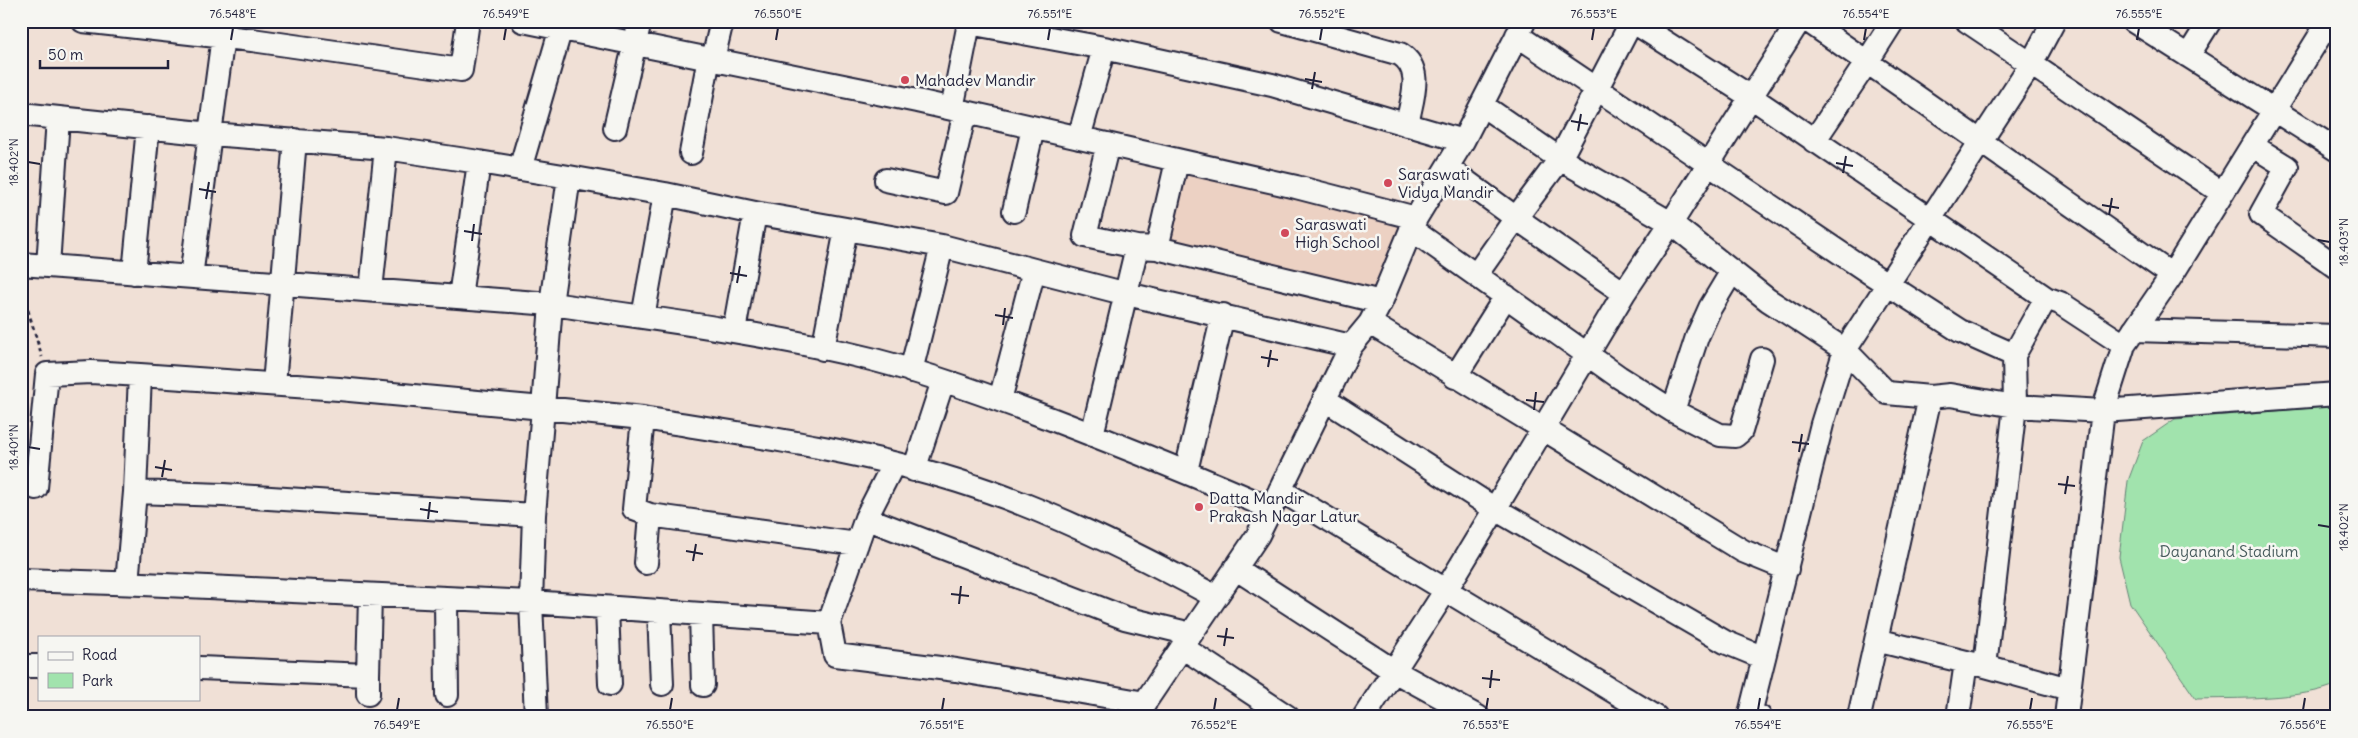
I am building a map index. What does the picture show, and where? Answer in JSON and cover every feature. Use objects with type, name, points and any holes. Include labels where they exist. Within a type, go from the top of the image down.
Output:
[{"type":"street","points":[[83,21],[224,29],[461,70],[468,21]]},
{"type":"street","points":[[523,21],[562,25],[635,43],[1108,144],[1296,187],[1414,224],[1476,275],[1587,354],[1673,411],[1720,435],[1735,436],[1741,431],[1762,359]]},
{"type":"street","points":[[615,128],[640,21]]},
{"type":"street","points":[[692,153],[711,58],[722,21]]},
{"type":"street","points":[[1282,21],[1400,54],[1409,60],[1415,76],[1407,125]]},
{"type":"street","points":[[1476,275],[1560,159],[1632,21],[1751,97],[2046,298],[2129,337],[2337,336]]},
{"type":"street","points":[[1364,717],[1446,590],[1624,293],[1709,164],[1799,21]]},
{"type":"street","points":[[1808,21],[2172,275]]},
{"type":"street","points":[[1814,141],[1893,21]]},
{"type":"street","points":[[1967,21],[2222,193]]},
{"type":"street","points":[[1753,716],[1764,658],[1822,424],[1845,350],[2031,64],[2054,21]]},
{"type":"street","points":[[2133,21],[2337,150]]},
{"type":"street","points":[[2188,56],[2210,21]]},
{"type":"street","points":[[886,180],[946,193],[958,111],[965,22],[1104,48],[1272,86],[1463,141]]},
{"type":"street","points":[[2066,717],[2103,411],[2129,337],[2172,275],[2329,24]]},
{"type":"street","points":[[520,169],[562,25]]},
{"type":"street","points":[[943,381],[904,467],[866,518],[829,623],[835,655],[956,670],[1140,710],[1258,534],[1352,346],[1370,323],[1382,302],[1414,224],[1463,141],[1521,28],[1597,89],[1887,284],[1960,331],[2014,355]]},
{"type":"street","points":[[192,277],[224,29]]},
{"type":"street","points":[[1079,138],[1104,48]]},
{"type":"street","points":[[1482,104],[1560,159],[1671,223],[1731,273],[1768,300],[1845,350],[1887,393],[1930,397],[1950,395],[2015,406],[2103,411],[2337,394]]},
{"type":"street","points":[[21,114],[211,134],[386,148],[568,176],[755,213],[942,246],[1084,281],[1127,294],[1352,346]]},
{"type":"street","points":[[48,266],[58,118]]},
{"type":"street","points":[[134,273],[148,127]]},
{"type":"street","points":[[1014,211],[1033,128]]},
{"type":"street","points":[[274,384],[295,140]]},
{"type":"street","points":[[1108,144],[1085,236],[1147,247],[1382,302]]},
{"type":"street","points":[[2253,146],[2287,167],[2261,214],[2337,267]]},
{"type":"street","points":[[371,290],[386,148]]},
{"type":"street","points":[[1092,435],[1127,294],[1147,247],[1177,161]]},
{"type":"street","points":[[460,297],[478,162]]},
{"type":"street","points":[[1448,168],[1624,293]]},
{"type":"street","points":[[536,717],[531,602],[534,516],[551,304],[568,176]]},
{"type":"street","points":[[644,317],[665,194]]},
{"type":"street","points":[[734,331],[755,213]]},
{"type":"street","points":[[823,349],[846,229]]},
{"type":"street","points":[[911,371],[942,246]]},
{"type":"street","points":[[21,264],[551,304],[734,331],[872,359],[1000,400],[1186,471],[1275,499],[1446,590],[1656,717]]},
{"type":"street","points":[[1000,400],[1034,270]]},
{"type":"street","points":[[1673,411],[1697,337],[1710,308],[1731,273]]},
{"type":"street","points":[[1455,377],[1506,296]]},
{"type":"street","points":[[1958,717],[1976,664],[2015,406],[2014,355],[2046,298]]},
{"type":"street","points":[[1186,471],[1223,315]]},
{"type":"street","points":[[1370,323],[1455,377],[1743,551],[1787,568]]},
{"type":"street","points":[[36,488],[46,374],[91,372],[274,384],[543,408],[643,418],[821,447],[958,481],[1059,519],[1150,561],[1216,598]]},
{"type":"street","points":[[127,583],[135,492],[140,375]]},
{"type":"street","points":[[1859,717],[1930,397]]},
{"type":"street","points":[[1324,399],[1495,509],[1718,639],[1764,658]]},
{"type":"street","points":[[643,418],[634,509],[650,515],[857,544]]},
{"type":"street","points":[[135,492],[222,495],[534,516]]},
{"type":"street","points":[[646,563],[650,515]]},
{"type":"street","points":[[866,518],[1186,641],[1288,717]]},
{"type":"street","points":[[1235,568],[1394,671],[1478,717]]},
{"type":"street","points":[[21,580],[127,583],[446,600],[531,602],[829,623]]},
{"type":"street","points":[[200,668],[368,684],[370,596]]},
{"type":"street","points":[[446,600],[447,695]]},
{"type":"street","points":[[607,608],[610,684]]},
{"type":"street","points":[[659,612],[662,684]]},
{"type":"street","points":[[701,615],[703,685]]},
{"type":"street","points":[[1876,640],[2069,689]]},
{"type":"street","points":[[21,666],[38,666]]},
{"type":"path","points":[[21,287],[31,314],[46,374]]},
{"type":"shaded area","name":"Saraswati High School","points":[[1177,161],[1416,218],[1374,301],[1157,248]]},
{"type":"green space","name":"Dayanand Stadium","points":[[2337,406],[2337,684],[2323,689],[2288,696],[2196,699],[2130,603],[2119,557],[2128,481],[2143,441],[2175,419]]},
{"type":"place","name":"Mahadev Mandir","points":[[905,80]]},
{"type":"place","name":"Saraswati Vidya Mandir","points":[[1388,183]]},
{"type":"place","name":"Saraswati High School","points":[[1285,233]]},
{"type":"place","name":"Datta Mandir Prakash Nagar Latur","points":[[1199,507]]}]
